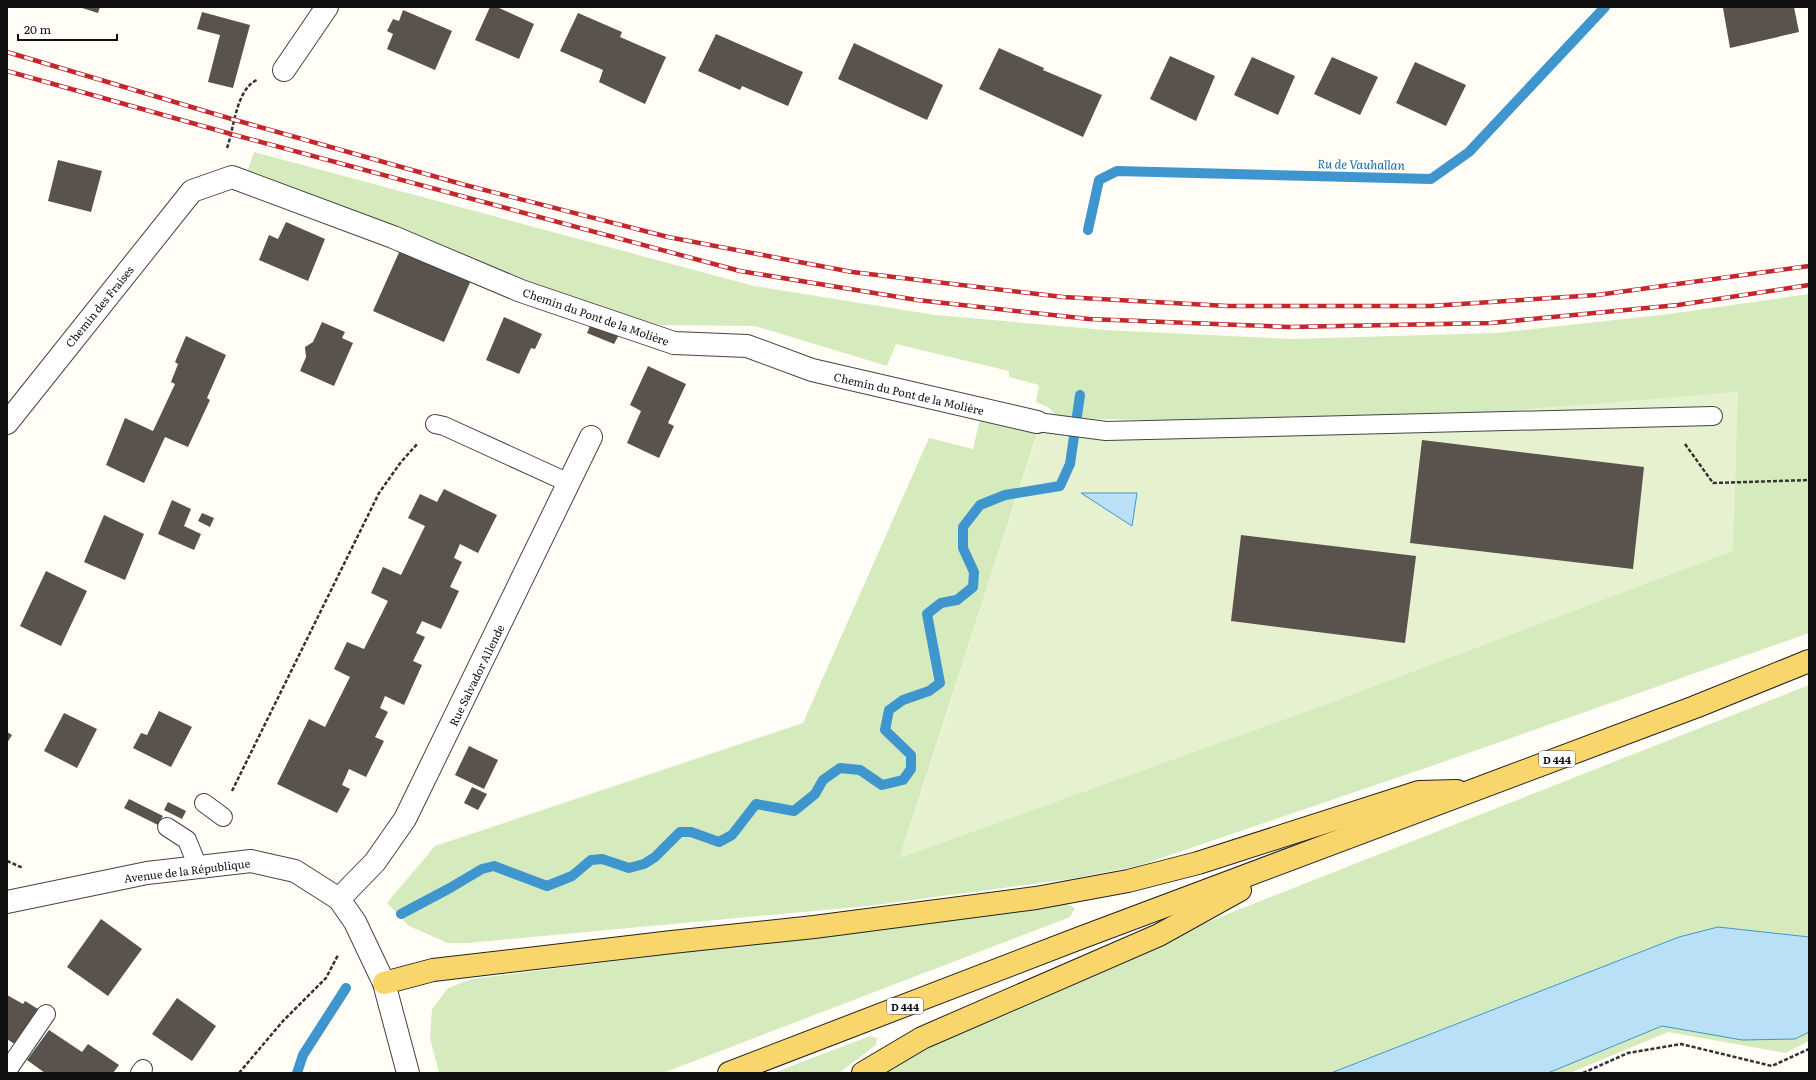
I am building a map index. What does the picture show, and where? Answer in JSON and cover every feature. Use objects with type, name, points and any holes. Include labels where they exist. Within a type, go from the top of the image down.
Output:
[{"type":"main road","name":"D 444","points":[[729,1073],[1695,707],[1809,661]]},
{"type":"main road","points":[[384,983],[441,969],[648,944],[814,927],[1036,898],[1128,881],[1198,864],[1277,837],[1419,792],[1474,791]]},
{"type":"main road","points":[[864,1073],[922,1038],[1159,935],[1304,854]]},
{"type":"street","points":[[284,70],[327,7]]},
{"type":"street","name":"Chemin du Pont de la Molière","points":[[192,190],[232,178],[393,237],[521,291],[674,343],[747,346],[812,370],[1044,423]]},
{"type":"street","name":"Chemin des Fraises","points":[[7,423],[192,190]]},
{"type":"street","name":"Rue Salvador Allende","points":[[339,899],[375,862],[405,819],[591,437]]},
{"type":"street","name":"Avenue de la République","points":[[7,902],[147,873],[251,861],[295,871],[339,899],[355,922],[384,983],[408,1073]]},
{"type":"lane","points":[[1044,423],[1106,431],[1713,416]]},
{"type":"lane","points":[[435,424],[444,426],[569,483]]},
{"type":"lane","points":[[204,804],[223,817]]},
{"type":"lane","points":[[167,827],[187,840],[198,867]]},
{"type":"lane","points":[[7,1071],[46,1014]]},
{"type":"path","points":[[224,153],[228,148],[242,95],[252,82],[284,70]]},
{"type":"path","points":[[1666,418],[1713,483],[1809,480]]},
{"type":"path","points":[[223,817],[225,804],[379,492],[400,462],[435,424]]},
{"type":"path","points":[[239,1073],[283,1021],[326,978],[332,969]]},
{"type":"path","points":[[1583,1073],[1628,1053],[1681,1044],[1772,1066],[1809,1049]]},
{"type":"green space","points":[[254,152],[754,286],[935,315],[1105,330],[1291,339],[1496,333],[1669,314],[1809,294],[1809,633],[1443,762],[1138,866],[1070,879],[868,906],[468,943],[448,943],[409,926],[387,903],[435,846],[803,723],[929,438],[973,449],[980,419],[1037,433],[900,857],[1365,422],[1064,419],[1058,417],[1048,407],[1036,402],[1039,385],[1009,377],[1009,371],[896,344],[887,366],[755,326],[660,325],[538,288],[245,178]]},
{"type":"green space","points":[[1738,392],[1733,551],[1322,706],[900,858],[1044,412],[1106,431],[1365,422]]},
{"type":"green space","points":[[1809,685],[1809,1041],[1785,1053],[1668,1032],[1570,1073],[881,1073],[931,1040],[1215,919]]},
{"type":"green space","points":[[1067,904],[1075,908],[1070,917],[663,1073],[439,1073],[430,1038],[432,1009],[448,988],[472,979]]},
{"type":"green space","points":[[870,1036],[877,1038],[876,1045],[839,1073],[773,1073]]},
{"type":"water","points":[[1081,493],[1137,493],[1132,526]]},
{"type":"water","points":[[1718,927],[1809,937],[1809,1032],[1795,1039],[1742,1040],[1662,1026],[1548,1073],[1331,1073],[1679,937]]},
{"type":"building","points":[[79,7],[100,7],[98,13]]},
{"type":"building","points":[[490,7],[497,7],[534,24],[519,59],[475,40]]},
{"type":"building","points":[[1794,7],[1799,32],[1730,48],[1723,8]]},
{"type":"building","points":[[403,10],[452,31],[435,70],[387,49],[393,34],[387,31],[393,19],[399,21]]},
{"type":"building","points":[[202,12],[250,25],[233,88],[208,82],[220,35],[197,29]]},
{"type":"building","points":[[578,13],[622,32],[620,37],[666,57],[645,104],[599,82],[603,70],[560,51]]},
{"type":"building","points":[[716,34],[803,72],[788,106],[742,86],[740,90],[698,71]]},
{"type":"building","points":[[854,43],[943,85],[927,120],[838,79]]},
{"type":"building","points":[[999,48],[1044,68],[1043,70],[1102,95],[1083,137],[979,89]]},
{"type":"building","points":[[1170,56],[1215,76],[1196,121],[1150,99]]},
{"type":"building","points":[[1252,57],[1295,76],[1278,115],[1234,95]]},
{"type":"building","points":[[1332,57],[1378,77],[1360,115],[1314,94]]},
{"type":"building","points":[[1415,62],[1466,85],[1446,126],[1396,103]]},
{"type":"building","points":[[58,160],[102,171],[91,212],[48,201]]},
{"type":"building","points":[[286,222],[325,239],[308,281],[259,260],[269,235],[278,239]]},
{"type":"building","points":[[401,248],[472,278],[444,342],[373,311]]},
{"type":"building","points":[[504,317],[542,334],[535,349],[531,348],[519,374],[486,360]]},
{"type":"building","points":[[592,321],[620,333],[614,344],[587,333]]},
{"type":"building","points":[[322,322],[345,332],[342,338],[353,343],[334,386],[300,371],[306,357],[305,347],[313,342]]},
{"type":"building","points":[[186,336],[226,355],[207,398],[210,400],[188,447],[165,437],[144,483],[106,465],[125,418],[153,431],[175,384],[171,382],[178,364],[175,362]]},
{"type":"building","points":[[648,366],[686,384],[668,423],[674,426],[659,458],[627,443],[641,411],[630,405]]},
{"type":"building","points":[[1422,440],[1644,467],[1633,569],[1410,543]]},
{"type":"building","points":[[444,489],[497,515],[478,553],[460,544],[454,558],[462,562],[450,587],[459,591],[441,629],[422,621],[416,633],[425,637],[413,661],[422,665],[404,705],[385,696],[380,708],[388,712],[375,737],[384,741],[366,777],[349,769],[342,785],[350,789],[337,813],[277,784],[309,719],[325,727],[350,677],[334,669],[347,642],[364,649],[388,601],[371,593],[383,567],[401,575],[425,526],[408,518],[420,494],[437,502]]},
{"type":"building","points":[[172,500],[191,509],[184,526],[201,534],[194,550],[158,534]]},
{"type":"building","points":[[202,513],[214,518],[210,527],[198,521]]},
{"type":"building","points":[[104,515],[144,534],[125,580],[84,562]]},
{"type":"building","points":[[1241,535],[1416,556],[1405,643],[1231,621]]},
{"type":"building","points":[[46,571],[87,591],[61,646],[20,626]]},
{"type":"building","points":[[159,711],[192,727],[171,767],[133,748],[141,733],[147,735]]},
{"type":"building","points":[[64,713],[97,729],[77,768],[44,751]]},
{"type":"building","points":[[7,732],[12,735],[7,743]]},
{"type":"building","points":[[469,746],[498,760],[484,789],[455,775]]},
{"type":"building","points":[[472,787],[487,794],[478,810],[464,803]]},
{"type":"building","points":[[129,799],[163,816],[158,825],[124,808]]},
{"type":"building","points":[[168,802],[186,811],[182,819],[164,810]]},
{"type":"building","points":[[101,919],[142,949],[108,996],[67,967]]},
{"type":"building","points":[[7,995],[23,1004],[25,1001],[38,1009],[16,1045],[7,1039]]},
{"type":"building","points":[[177,998],[216,1026],[192,1061],[152,1034]]},
{"type":"building","points":[[49,1030],[82,1052],[88,1044],[119,1065],[113,1073],[45,1073],[27,1060]]},
{"type":"waterway","name":"Ru de Vauhallan","points":[[1088,230],[1099,180],[1117,171],[1431,179],[1469,152],[1605,7]]},
{"type":"waterway","name":"Ru de Vauhallan","points":[[401,914],[482,869],[494,866],[547,886],[572,876],[591,860],[602,859],[629,868],[644,864],[655,857],[680,832],[691,832],[719,842],[732,835],[756,804],[794,811],[815,794],[823,780],[840,768],[860,770],[882,785],[903,780],[911,769],[911,755],[885,730],[889,710],[903,700],[929,691],[940,683],[927,614],[941,603],[957,600],[973,587],[974,572],[963,548],[963,527],[980,505],[1005,495],[1060,486],[1070,464],[1080,395]]},
{"type":"waterway","name":"Ru de Vauhallan","points":[[297,1073],[303,1055],[346,988]]},
{"type":"railway","points":[[7,52],[235,120],[465,185],[668,237],[852,272],[1063,297],[1227,306],[1430,306],[1597,295],[1809,266]]},
{"type":"railway","points":[[7,71],[231,134],[740,271],[917,300],[1089,319],[1289,327],[1491,323],[1678,305],[1809,285]]}]
